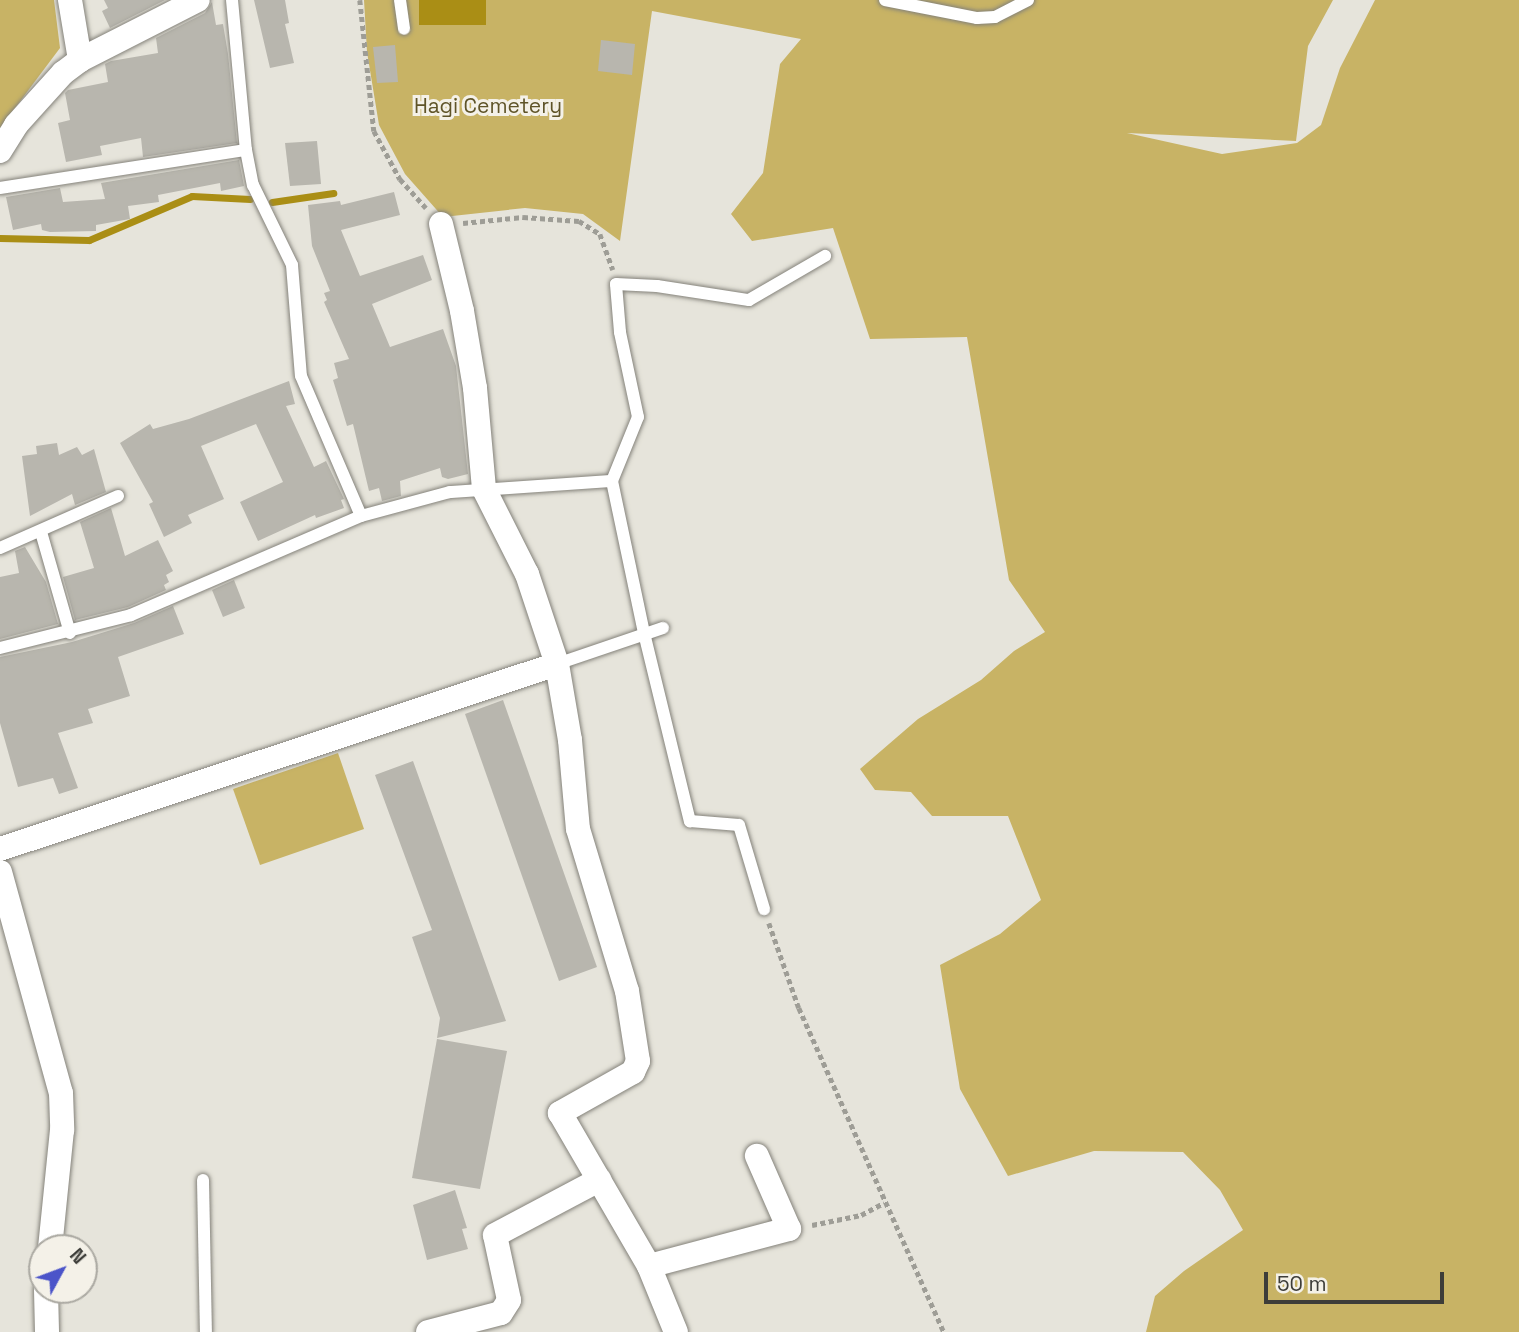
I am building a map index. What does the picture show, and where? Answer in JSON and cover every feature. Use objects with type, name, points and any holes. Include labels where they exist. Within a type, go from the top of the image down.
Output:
[{"type":"street","points":[[70,0],[80,60]]},
{"type":"street","points":[[0,151],[16,125],[63,73],[80,60],[198,0]]},
{"type":"street","points":[[441,224],[462,311],[475,388],[484,489],[527,575],[557,664],[570,740],[578,829],[627,991],[639,1061],[633,1072],[560,1113],[649,1266],[676,1332]]},
{"type":"street","points":[[0,849],[557,664]]},
{"type":"street","points":[[0,872],[61,1093],[62,1130],[51,1234]]},
{"type":"street","points":[[649,1266],[789,1229],[757,1156]]},
{"type":"street","points":[[428,1332],[501,1314],[509,1300],[495,1235],[599,1180]]},
{"type":"street","points":[[46,1304],[47,1332]]},
{"type":"lane","points":[[232,0],[246,150],[253,185],[292,265],[301,376],[361,516]]},
{"type":"lane","points":[[400,0],[404,29]]},
{"type":"lane","points":[[885,0],[976,18],[995,17],[1028,0]]},
{"type":"lane","points":[[0,188],[246,150]]},
{"type":"lane","points":[[764,909],[739,825],[690,821],[644,633],[612,481],[638,417],[620,332],[616,284],[657,286],[749,300],[825,256]]},
{"type":"lane","points":[[0,648],[70,633],[131,615],[361,516],[450,492],[612,481]]},
{"type":"lane","points":[[0,548],[118,496]]},
{"type":"lane","points":[[41,532],[70,633]]},
{"type":"lane","points":[[557,664],[663,628]]},
{"type":"lane","points":[[203,1180],[206,1332]]},
{"type":"path","points":[[360,0],[374,131],[400,179],[441,224],[523,217],[579,220],[600,234],[610,256]]},
{"type":"path","points":[[764,909],[799,1008],[944,1332]]},
{"type":"path","points":[[789,1229],[861,1215],[884,1203]]},
{"type":"green space","points":[[0,0],[54,0],[60,48],[0,128]]},
{"type":"green space","name":"Hagi Cemetery","points":[[364,0],[1333,0],[1308,46],[1296,141],[1127,133],[1222,154],[1297,143],[1321,125],[1340,68],[1375,0],[1519,0],[1519,1332],[1146,1332],[1155,1296],[1184,1271],[1243,1230],[1220,1190],[1183,1152],[1094,1151],[1008,1176],[960,1089],[940,965],[1000,934],[1041,900],[1008,816],[932,816],[911,792],[875,790],[860,769],[918,719],[981,680],[1014,651],[1045,632],[1009,580],[967,337],[870,339],[833,228],[752,241],[731,214],[763,173],[780,64],[801,39],[652,11],[620,241],[583,214],[525,208],[443,217],[405,174],[379,125],[367,52]]},
{"type":"green space","points":[[338,753],[364,829],[260,865],[233,789]]},
{"type":"shaded area","points":[[419,0],[486,0],[486,25],[419,25]]},
{"type":"building","points":[[104,0],[165,0],[110,28],[102,11],[108,8]]},
{"type":"building","points":[[254,0],[285,0],[289,23],[285,24],[294,63],[270,68]]},
{"type":"building","points":[[212,2],[216,25],[223,24],[237,143],[143,157],[141,138],[100,146],[102,155],[66,162],[58,123],[70,120],[65,93],[68,90],[108,82],[105,64],[111,61],[158,53],[156,38],[205,13]]},
{"type":"building","points":[[601,40],[635,44],[632,75],[598,71]]},
{"type":"building","points":[[395,45],[398,82],[377,83],[373,47]]},
{"type":"building","points":[[317,141],[321,184],[290,186],[285,143]]},
{"type":"building","points":[[239,160],[244,186],[221,191],[220,183],[158,195],[159,202],[128,206],[130,219],[96,225],[96,231],[50,232],[42,230],[41,224],[13,230],[6,197],[60,188],[63,202],[105,199],[101,183]]},
{"type":"building","points":[[394,192],[400,215],[341,230],[360,276],[423,255],[432,280],[372,304],[390,347],[443,329],[456,366],[468,474],[448,479],[442,477],[440,468],[400,481],[401,496],[382,501],[379,488],[369,491],[353,424],[347,426],[333,380],[338,378],[334,363],[349,359],[324,302],[327,300],[324,293],[330,291],[312,246],[308,205],[340,201],[341,205]]},
{"type":"building","points":[[289,381],[295,404],[286,406],[314,467],[326,461],[344,499],[341,500],[344,508],[316,518],[315,515],[258,541],[240,502],[283,482],[256,424],[201,446],[224,499],[188,515],[192,523],[164,537],[149,504],[153,502],[120,443],[150,424],[153,429],[189,419]]},
{"type":"building","points":[[57,443],[59,455],[77,447],[82,455],[94,449],[106,492],[75,505],[72,494],[30,516],[22,456],[37,454],[36,446]]},
{"type":"building","points":[[111,508],[125,556],[158,540],[173,571],[166,575],[169,582],[164,585],[166,590],[128,607],[75,620],[63,577],[94,568],[80,522]]},
{"type":"building","points":[[25,547],[46,582],[58,624],[0,639],[0,577],[19,573],[15,551]]},
{"type":"building","points":[[234,580],[245,608],[223,617],[212,590]]},
{"type":"building","points":[[173,606],[184,634],[118,657],[130,696],[88,709],[93,723],[58,733],[78,788],[59,794],[53,778],[18,787],[0,723],[0,657],[72,642],[134,623]]},
{"type":"building","points":[[503,700],[597,967],[559,981],[465,714]]},
{"type":"building","points":[[413,761],[506,1021],[437,1038],[440,1018],[412,937],[432,930],[375,775]]},
{"type":"building","points":[[437,1039],[507,1051],[480,1189],[412,1178]]},
{"type":"building","points":[[455,1190],[467,1228],[462,1229],[468,1249],[427,1260],[413,1205]]},
{"type":"waterway","points":[[272,202],[333,193]]},
{"type":"waterway","points":[[0,238],[89,240],[192,196],[250,199]]}]
